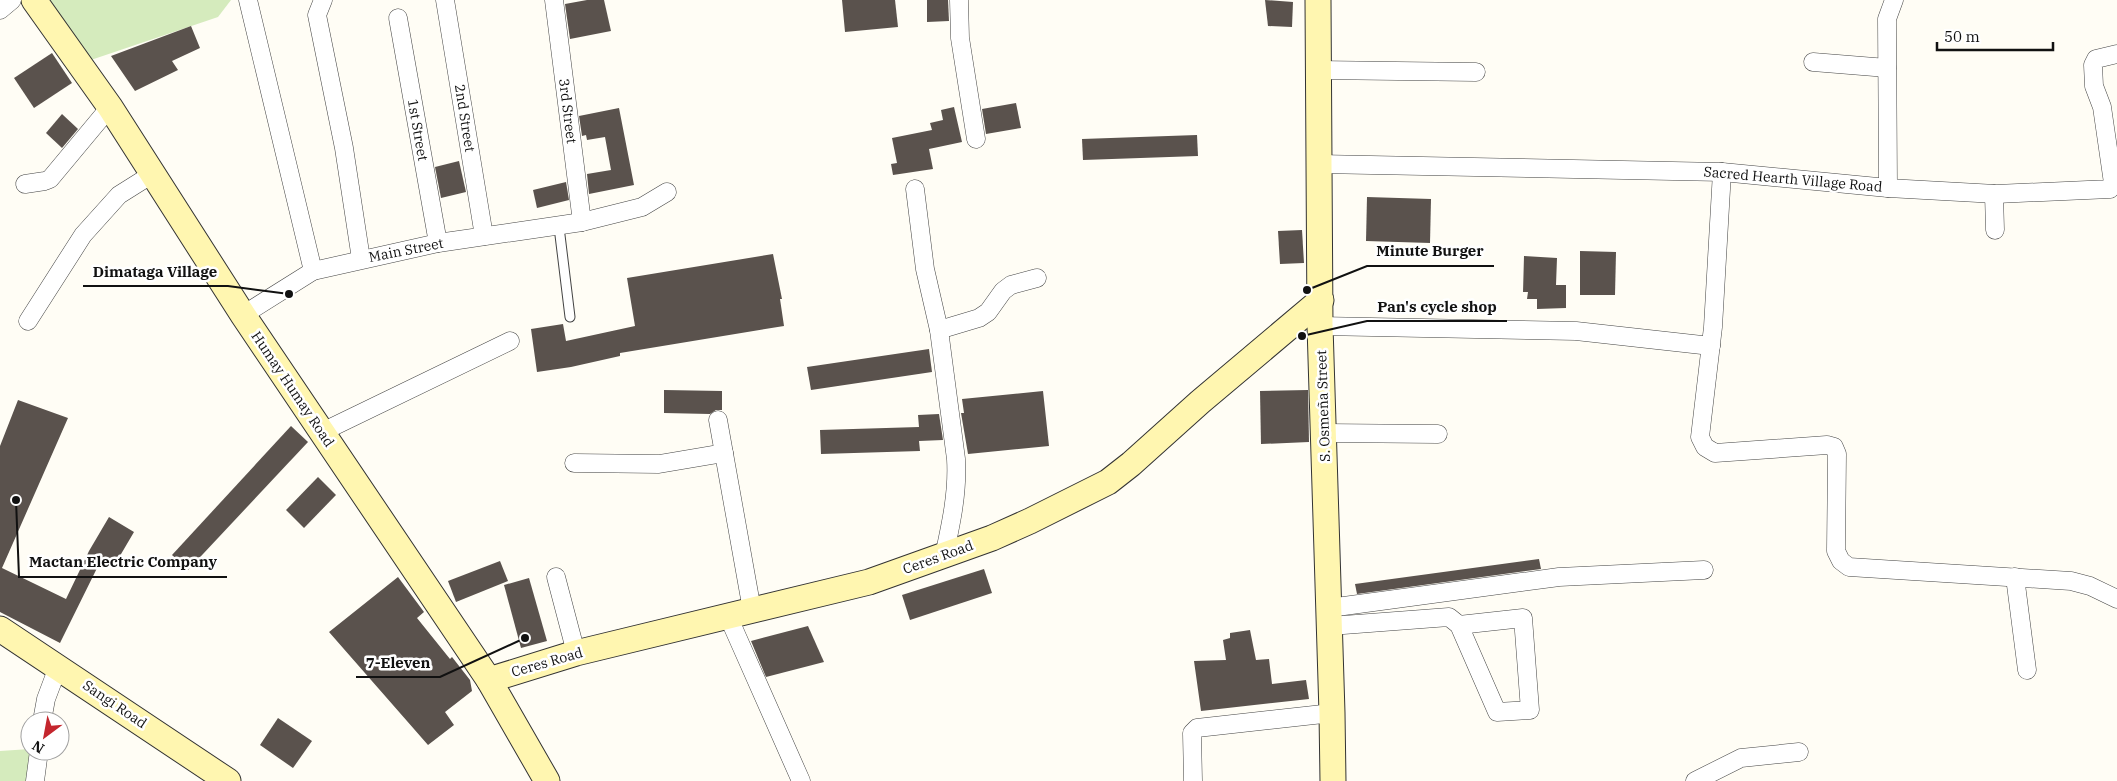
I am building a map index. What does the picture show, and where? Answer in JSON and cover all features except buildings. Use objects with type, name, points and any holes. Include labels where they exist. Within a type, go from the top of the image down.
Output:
[{"type":"street","points":[[0,10],[12,0]]},
{"type":"street","name":"Humay Humay Road","points":[[34,0],[110,106],[243,314],[489,680],[547,781]]},
{"type":"street","points":[[248,0],[313,271]]},
{"type":"street","points":[[323,0],[317,15],[342,140],[361,259]]},
{"type":"street","name":"2nd Street","points":[[445,0],[484,236]]},
{"type":"street","name":"3rd Street","points":[[554,0],[582,222]]},
{"type":"street","points":[[960,0],[960,38],[976,138]]},
{"type":"street","name":"S. Osmeña Street","points":[[1318,0],[1322,300],[1320,326],[1333,781]]},
{"type":"street","points":[[1888,188],[1887,19],[1894,0]]},
{"type":"street","name":"1st Street","points":[[398,18],[438,243]]},
{"type":"street","name":"Sacred Hearth Village Road","points":[[1319,164],[1722,172],[1888,188],[1994,194],[2110,189],[2115,183],[2101,100],[2094,86],[2093,66],[2096,59],[2117,54]]},
{"type":"street","points":[[1813,62],[1887,68]]},
{"type":"street","points":[[1318,70],[1476,72]]},
{"type":"street","points":[[24,184],[45,181],[50,178],[110,106]]},
{"type":"street","points":[[1722,172],[1711,346],[1700,437],[1705,447],[1715,453],[1827,445],[1834,447],[1837,454],[1836,551],[1849,567],[2071,581],[2090,586],[2117,599]]},
{"type":"street","points":[[28,321],[83,235],[119,194],[154,174]]},
{"type":"street","points":[[914,189],[925,269],[939,330],[957,475],[952,518],[944,556]]},
{"type":"street","name":"Main Street","points":[[243,314],[313,271],[438,243],[559,227],[582,222],[642,207],[667,192]]},
{"type":"street","points":[[1994,194],[1995,230]]},
{"type":"street","points":[[939,330],[979,318],[988,312],[1003,291],[1011,284],[1037,278]]},
{"type":"street","name":"Ceres Road","points":[[489,680],[576,653],[869,582],[944,556],[1030,521],[1108,482],[1322,300]]},
{"type":"street","points":[[1320,326],[1576,331],[1711,346]]},
{"type":"street","points":[[322,432],[510,341]]},
{"type":"street","points":[[718,420],[724,453],[740,613],[800,781]]},
{"type":"street","points":[[1324,433],[1438,434]]},
{"type":"street","points":[[574,463],[659,464],[724,453]]},
{"type":"street","points":[[1329,617],[1559,577],[1704,570]]},
{"type":"street","points":[[556,576],[576,653]]},
{"type":"street","points":[[2015,577],[2027,670]]},
{"type":"street","points":[[1329,617],[1448,617],[1459,625],[1497,712],[1530,710],[1523,618],[1459,625]]},
{"type":"street","name":"Sangi Road","points":[[0,629],[228,781]]},
{"type":"street","points":[[44,711],[46,699],[58,667]]},
{"type":"street","points":[[1193,781],[1192,733],[1196,728],[1332,713]]},
{"type":"street","points":[[1695,781],[1741,758],[1800,752]]},
{"type":"street","points":[[35,781],[38,761]]},
{"type":"lane","points":[[559,227],[570,317]]},
{"type":"green space","points":[[45,0],[231,0],[218,17],[85,62]]},
{"type":"green space","points":[[20,750],[20,761],[29,761],[28,781],[0,781],[0,751]]},
{"type":"place","name":"Minute Burger","points":[[1307,290]]},
{"type":"place","name":"Dimataga Village","points":[[289,294]]},
{"type":"place","name":"Pan's cycle shop","points":[[1302,336]]},
{"type":"place","name":"Mactan Electric Company","points":[[16,500]]},
{"type":"place","name":"7-Eleven","points":[[525,638]]}]
